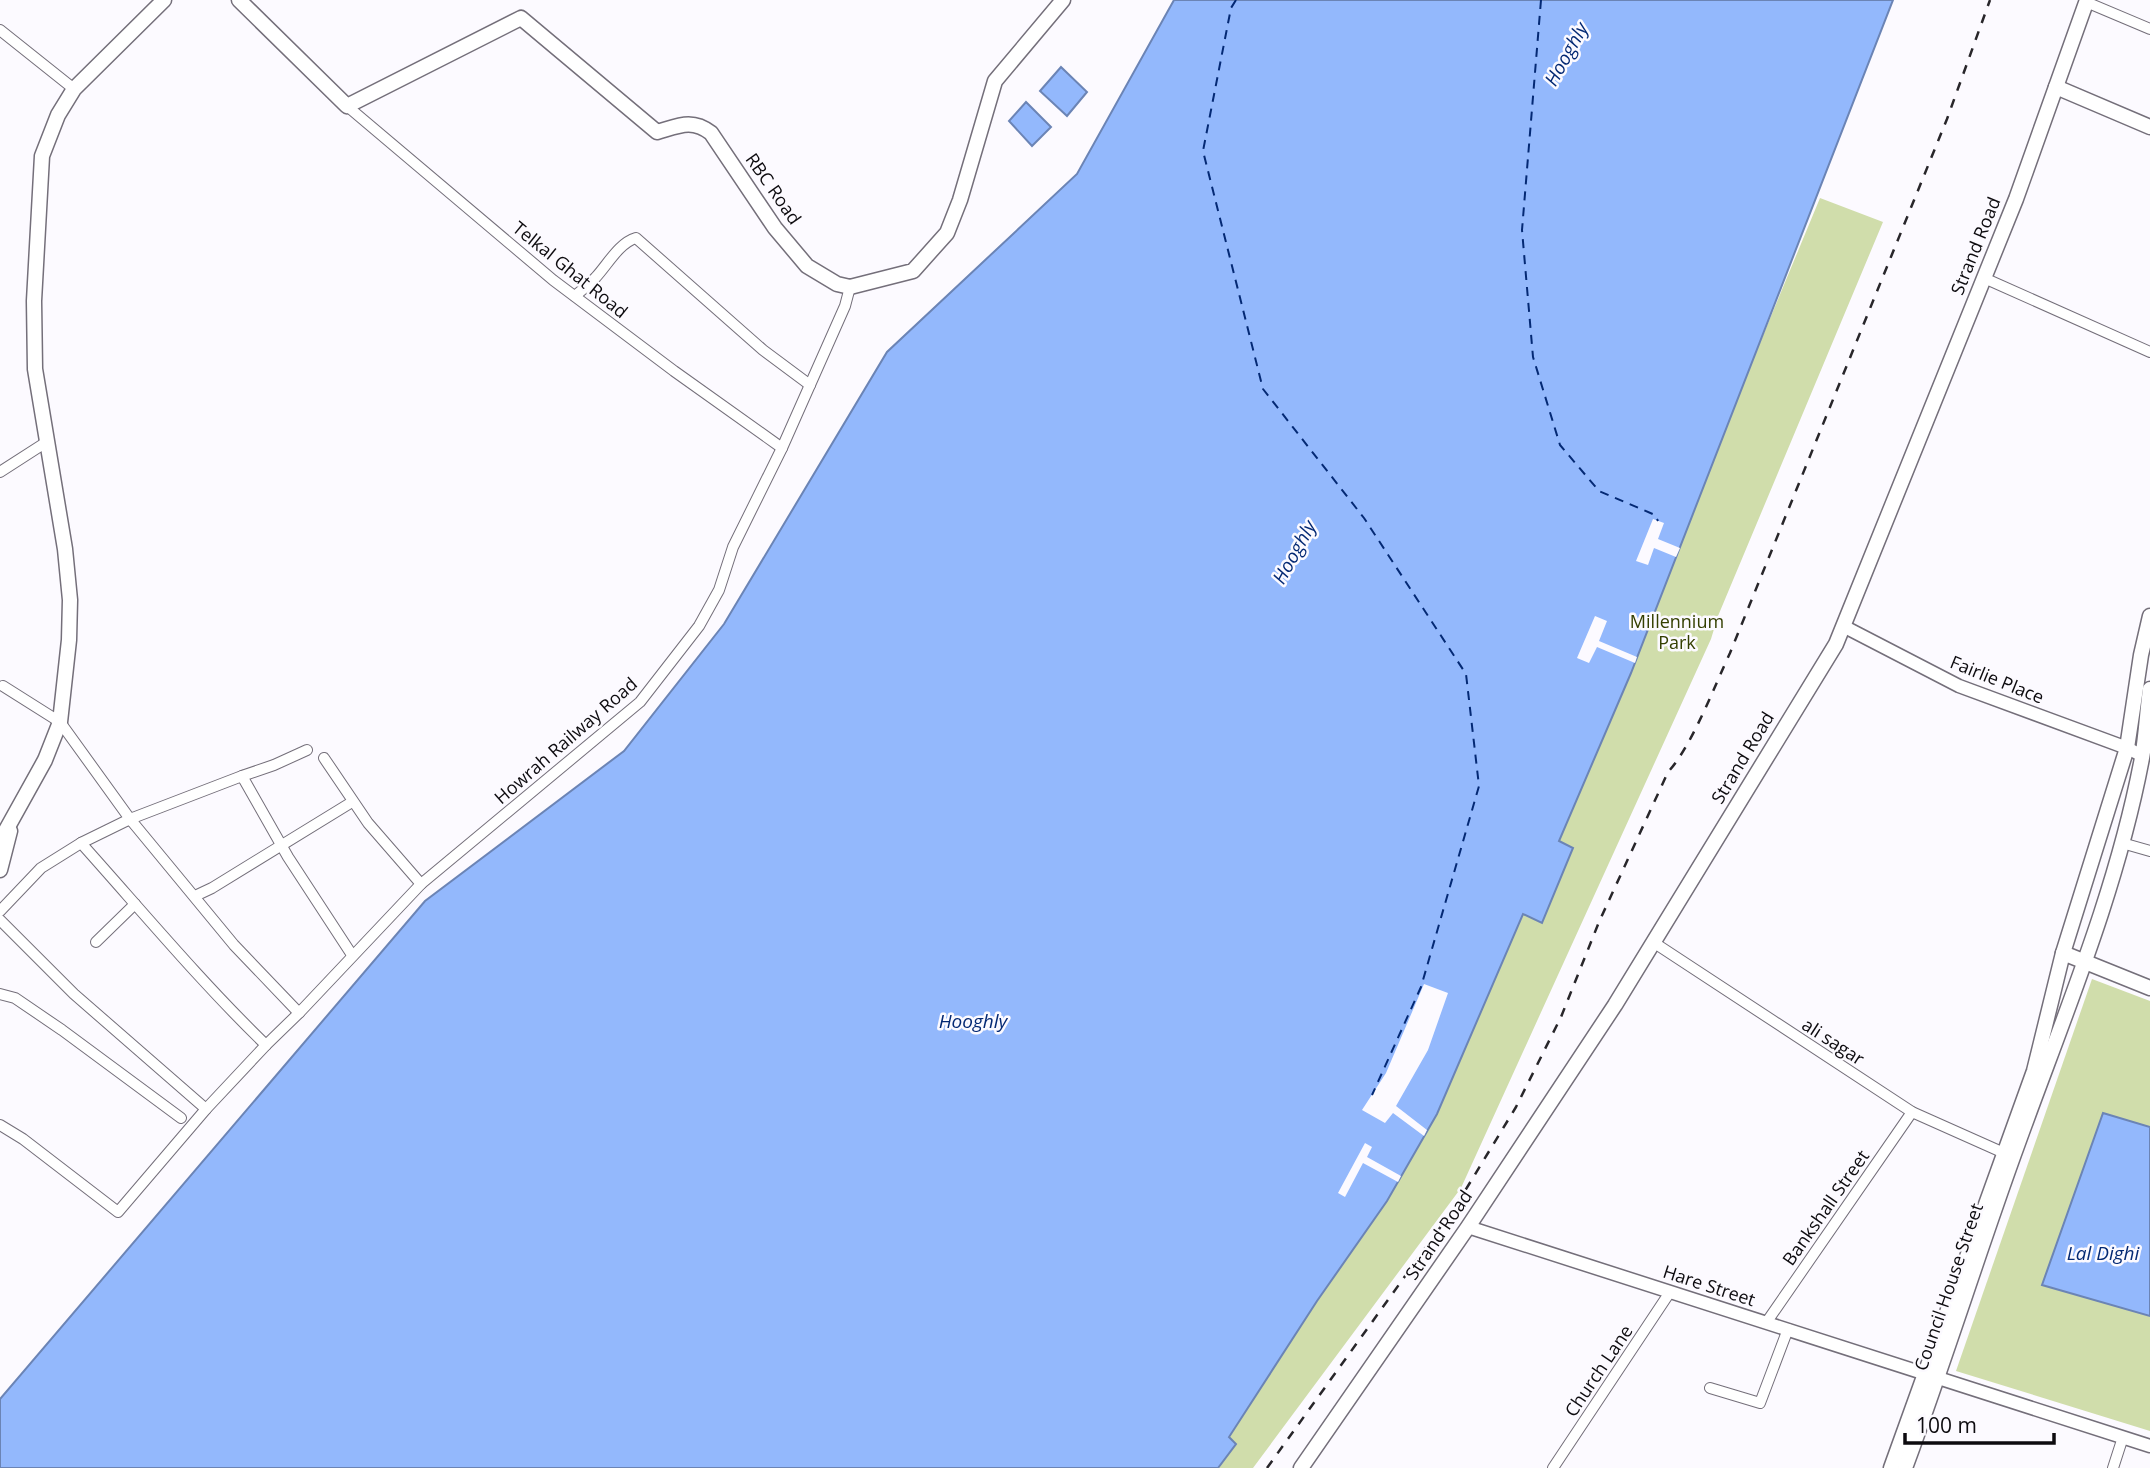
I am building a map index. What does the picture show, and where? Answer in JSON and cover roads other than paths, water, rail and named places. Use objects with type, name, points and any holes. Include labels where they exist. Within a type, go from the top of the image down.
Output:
[{"type":"main road","points":[[0,841],[45,760],[60,722],[69,640],[70,600],[65,549],[35,369],[34,301],[42,156],[50,133],[74,89],[164,0]]},
{"type":"main road","points":[[239,0],[347,106]]},
{"type":"main road","points":[[850,287],[913,271],[947,233],[960,201],[995,81],[1063,0]]},
{"type":"main road","name":"Strand Road","points":[[1301,1468],[1468,1227],[1615,1005],[1830,654],[1984,278],[2086,1]]},
{"type":"main road","name":"RBC Road","points":[[347,106],[521,18],[657,132],[687,124],[702,125],[711,133],[775,228],[807,266],[837,284],[850,287]]},
{"type":"main road","points":[[2056,87],[2150,127]]},
{"type":"main road","points":[[2008,1155],[2086,962],[2122,843],[2143,756],[2150,616]]},
{"type":"main road","points":[[2008,1155],[2034,1071],[2063,953],[2146,687]]},
{"type":"main road","points":[[0,870],[12,823]]},
{"type":"main road","points":[[2063,953],[2150,988]]},
{"type":"main road","name":"Council House Street","points":[[1905,1468],[1932,1376],[2008,1155]]},
{"type":"main road","name":"Council House Street","points":[[1891,1468],[1932,1376]]},
{"type":"street","points":[[2086,1],[2150,29]]},
{"type":"street","points":[[0,30],[74,89]]},
{"type":"street","name":"Telkal Ghat Road","points":[[347,106],[575,296],[782,448]]},
{"type":"street","points":[[575,296],[596,278],[629,240],[636,238],[763,350],[810,385]]},
{"type":"street","points":[[1984,278],[2150,352]]},
{"type":"street","name":"Howrah Railway Road","points":[[0,1125],[23,1139],[118,1212],[266,1045],[421,884],[640,702],[699,626],[719,590],[733,547],[782,448],[845,306],[850,287]]},
{"type":"street","points":[[0,472],[46,443]]},
{"type":"street","name":"Fairlie Place","points":[[1843,626],[1959,686],[2143,756]]},
{"type":"street","points":[[3,686],[60,722],[130,819],[234,946],[299,1013]]},
{"type":"street","points":[[0,911],[41,868],[81,843],[130,819],[307,750]]},
{"type":"street","points":[[324,758],[352,802],[421,884]]},
{"type":"street","points":[[242,776],[319,908],[352,956]]},
{"type":"street","points":[[195,896],[352,802]]},
{"type":"street","points":[[81,843],[221,1002],[266,1045]]},
{"type":"street","points":[[2122,843],[2150,850]]},
{"type":"street","points":[[96,942],[135,904]]},
{"type":"street","points":[[0,920],[74,994],[206,1110]]},
{"type":"street","name":"ali sagar","points":[[1653,943],[1912,1112],[2008,1155]]},
{"type":"street","points":[[0,994],[15,998],[181,1118]]},
{"type":"street","name":"Bankshall Street","points":[[1766,1323],[1912,1112]]},
{"type":"street","name":"Hare Street","points":[[1468,1227],[2150,1446]]},
{"type":"street","name":"Church Lane","points":[[1553,1468],[1670,1292]]},
{"type":"street","points":[[1710,1388],[1760,1403],[1788,1329]]},
{"type":"street","points":[[2113,1468],[2123,1437]]},
{"type":"water","name":"Hooghly","points":[[1174,0],[1893,0],[1631,673],[1559,841],[1573,848],[1542,923],[1523,914],[1437,1114],[1387,1201],[1317,1301],[1229,1437],[1236,1444],[1218,1468],[0,1468],[0,1399],[425,901],[624,751],[724,624],[887,352],[1077,174]]},
{"type":"water","points":[[1061,67],[1087,92],[1067,116],[1040,91]]},
{"type":"water","points":[[1026,102],[1051,127],[1032,146],[1009,121]]},
{"type":"water","name":"Lal Dighi","points":[[2103,1113],[2150,1127],[2150,1316],[2042,1285]]},
{"type":"railway","points":[[1267,1468],[1457,1204],[1516,1107],[1561,1017],[1599,922],[1668,772],[1694,732],[1730,653],[1947,119],[1990,0]]},
{"type":"park label","name":"Millennium Park","points":[[1677,632]]}]
